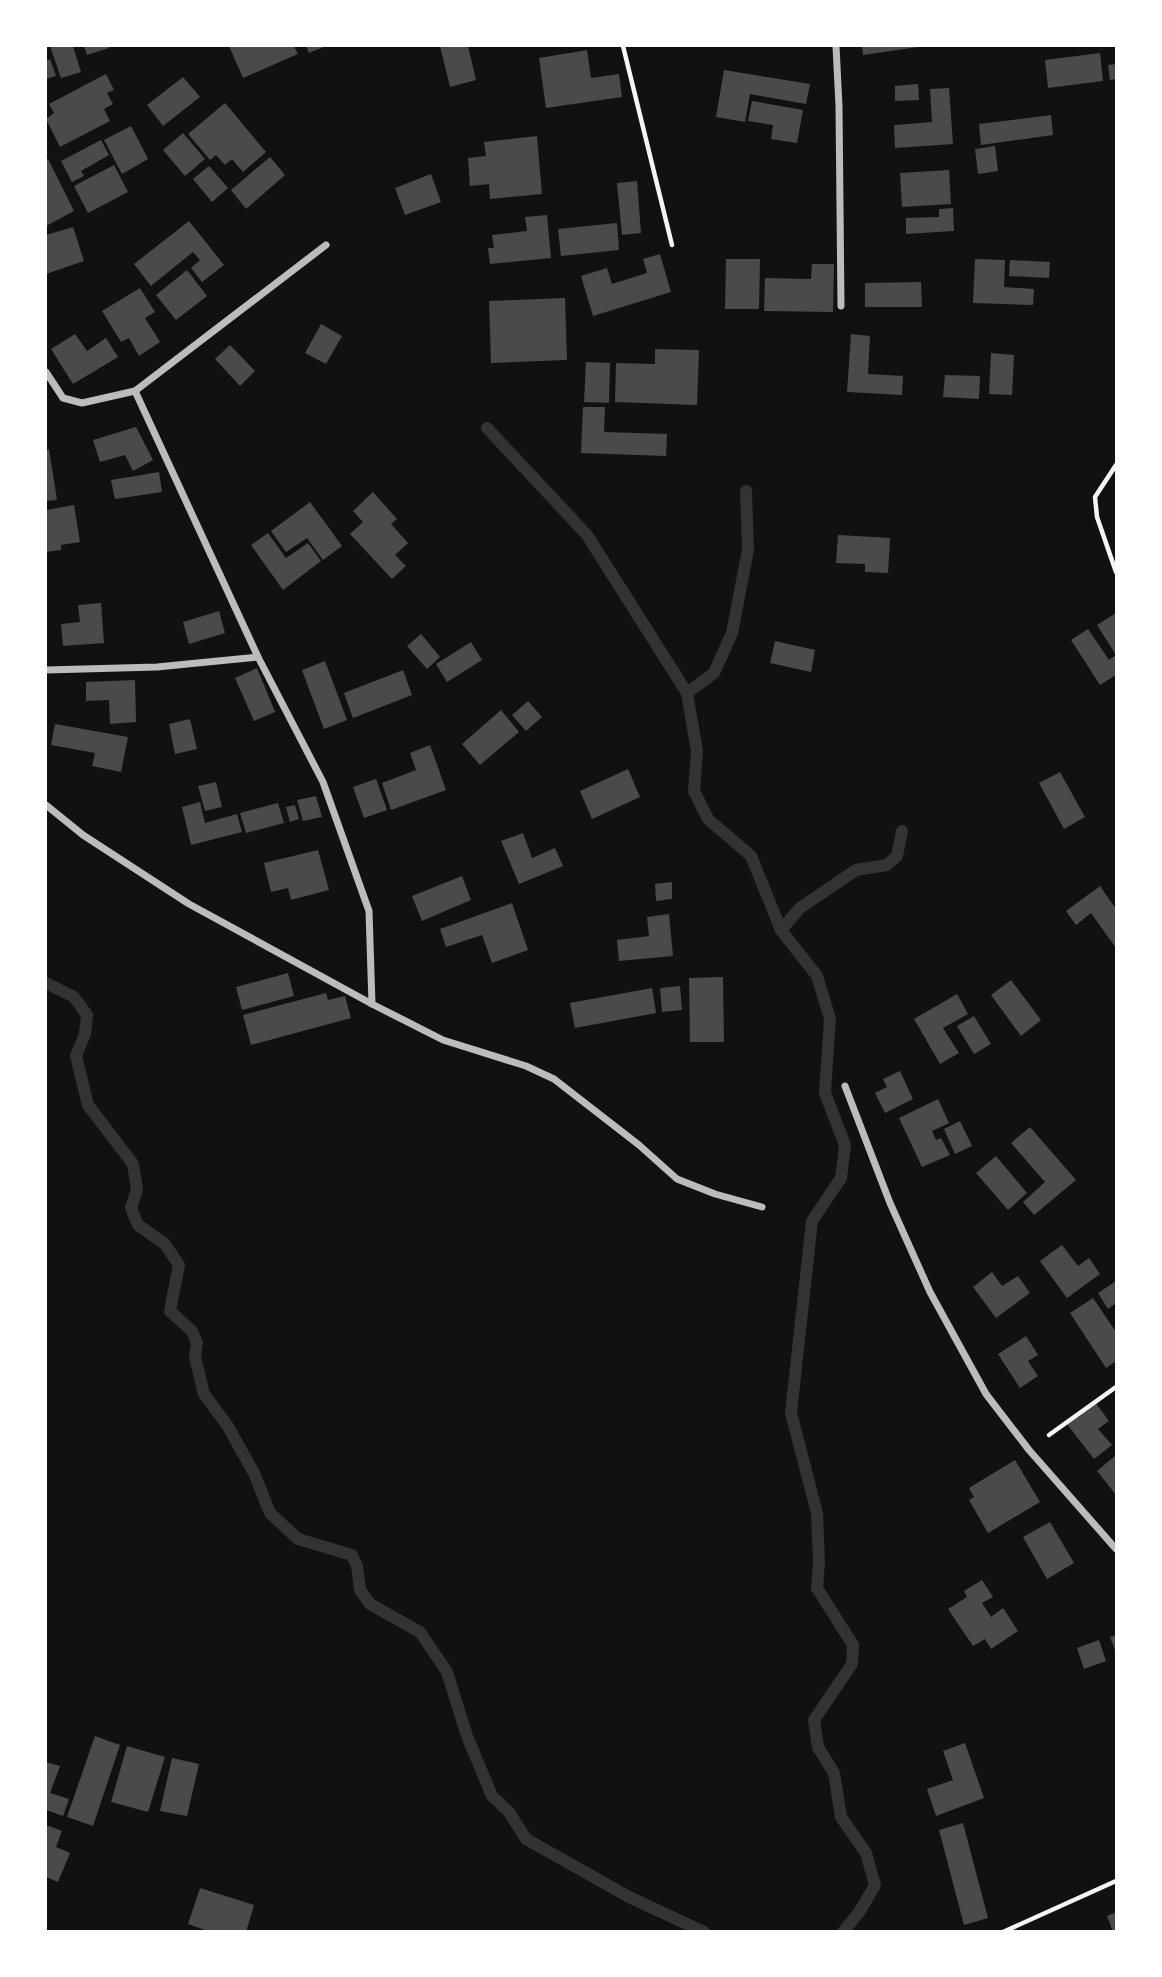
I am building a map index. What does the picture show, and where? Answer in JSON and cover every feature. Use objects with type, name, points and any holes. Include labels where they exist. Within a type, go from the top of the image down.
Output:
[{"type":"street","points":[[836,46],[841,306]]},
{"type":"street","points":[[46,372],[63,398],[82,403],[135,391],[326,245]]},
{"type":"street","points":[[135,391],[258,657],[323,782],[369,911],[372,1004]]},
{"type":"street","points":[[46,670],[157,667],[258,657]]},
{"type":"street","points":[[46,804],[83,835],[189,904],[372,1004],[443,1040],[526,1066],[554,1079],[639,1145],[677,1179],[715,1194],[762,1207]]},
{"type":"street","points":[[845,1086],[890,1203],[930,1292],[986,1394],[1029,1450],[1116,1549]]},
{"type":"path","points":[[623,46],[672,245]]},
{"type":"path","points":[[1116,465],[1095,497],[1097,517],[1116,572]]},
{"type":"path","points":[[1029,1450],[1116,1387]]},
{"type":"path","points":[[1003,1931],[1116,1881]]},
{"type":"building","points":[[50,46],[73,46],[81,72],[61,78]]},
{"type":"building","points":[[84,46],[108,46],[109,48],[87,55]]},
{"type":"building","points":[[229,46],[294,46],[298,54],[243,78]]},
{"type":"building","points":[[306,46],[326,46],[309,53]]},
{"type":"building","points":[[440,46],[468,46],[476,80],[450,87]]},
{"type":"building","points":[[862,46],[918,46],[918,47],[863,55]]},
{"type":"building","points":[[587,50],[591,78],[619,74],[622,97],[546,108],[539,58]]},
{"type":"building","points":[[1100,53],[1103,81],[1048,88],[1045,60]]},
{"type":"building","points":[[50,59],[56,76],[46,79],[46,61]]},
{"type":"building","points":[[1116,64],[1116,79],[1110,80],[1108,65]]},
{"type":"building","points":[[724,70],[810,84],[806,104],[750,94],[745,122],[716,117]]},
{"type":"building","points":[[106,74],[114,90],[107,93],[113,104],[104,109],[110,121],[60,147],[46,119],[54,113],[49,104]]},
{"type":"building","points":[[183,77],[200,97],[163,126],[147,105]]},
{"type":"building","points":[[918,84],[919,100],[895,101],[895,86]]},
{"type":"building","points":[[949,88],[953,144],[895,148],[894,125],[932,122],[930,89]]},
{"type":"building","points":[[752,101],[803,110],[797,143],[771,139],[773,125],[748,121]]},
{"type":"building","points":[[225,103],[266,152],[243,172],[232,159],[225,165],[216,155],[210,160],[188,134]]},
{"type":"building","points":[[1051,115],[1053,135],[981,145],[979,124]]},
{"type":"building","points":[[131,126],[148,159],[122,174],[104,140]]},
{"type":"building","points":[[183,133],[205,159],[185,176],[163,150]]},
{"type":"building","points":[[537,136],[542,194],[490,199],[489,184],[470,186],[468,158],[486,156],[484,142]]},
{"type":"building","points":[[101,140],[109,155],[81,171],[84,176],[72,182],[61,161]]},
{"type":"building","points":[[995,146],[998,171],[978,174],[975,149]]},
{"type":"building","points":[[270,157],[285,175],[246,209],[231,190]]},
{"type":"building","points":[[48,159],[74,211],[46,226],[46,160]]},
{"type":"building","points":[[114,165],[128,192],[88,213],[74,186]]},
{"type":"building","points":[[209,166],[228,188],[212,202],[193,179]]},
{"type":"building","points":[[949,170],[951,204],[902,207],[900,173]]},
{"type":"building","points":[[431,174],[441,202],[405,215],[395,188]]},
{"type":"building","points":[[637,181],[641,233],[622,235],[617,183]]},
{"type":"building","points":[[953,208],[954,231],[906,234],[906,218],[939,217],[939,209]]},
{"type":"building","points":[[547,215],[551,258],[490,264],[488,248],[494,248],[492,235],[527,231],[525,217]]},
{"type":"building","points":[[189,221],[224,265],[202,282],[191,268],[200,260],[193,252],[151,286],[134,264]]},
{"type":"building","points":[[617,223],[619,250],[561,256],[558,229]]},
{"type":"building","points":[[73,227],[84,261],[46,274],[46,235]]},
{"type":"building","points":[[660,254],[671,292],[593,316],[581,276],[607,268],[612,284],[647,273],[643,259]]},
{"type":"building","points":[[726,259],[760,259],[759,309],[725,309]]},
{"type":"building","points":[[975,259],[1005,260],[1004,287],[1034,289],[1033,305],[973,303]]},
{"type":"building","points":[[1010,260],[1050,262],[1049,278],[1009,276]]},
{"type":"building","points":[[812,264],[834,264],[833,312],[764,311],[765,278],[811,279]]},
{"type":"building","points":[[187,270],[207,296],[176,320],[156,295]]},
{"type":"building","points":[[921,282],[922,307],[865,307],[865,283]]},
{"type":"building","points":[[140,288],[155,312],[145,318],[160,342],[139,356],[129,338],[121,342],[102,311]]},
{"type":"building","points":[[565,298],[567,360],[491,363],[489,301]]},
{"type":"building","points":[[321,324],[342,336],[326,364],[305,353]]},
{"type":"building","points":[[75,334],[87,351],[106,338],[118,357],[73,384],[51,349]]},
{"type":"building","points":[[851,334],[870,336],[868,374],[903,376],[902,395],[847,392]]},
{"type":"building","points":[[230,345],[255,371],[240,386],[215,359]]},
{"type":"building","points":[[655,349],[699,350],[697,405],[615,402],[616,363],[655,364]]},
{"type":"building","points":[[991,353],[1014,355],[1012,395],[989,394]]},
{"type":"building","points":[[586,362],[610,363],[609,403],[584,402]]},
{"type":"building","points":[[945,375],[980,376],[979,399],[943,397]]},
{"type":"building","points":[[583,407],[605,407],[604,432],[667,434],[666,456],[581,453]]},
{"type":"building","points":[[136,427],[153,460],[133,471],[125,455],[100,462],[93,440]]},
{"type":"building","points":[[49,449],[57,500],[46,501],[46,450]]},
{"type":"building","points":[[159,472],[162,492],[115,499],[111,480]]},
{"type":"building","points":[[373,492],[397,519],[391,524],[408,543],[395,555],[406,566],[392,579],[350,534],[363,522],[353,511]]},
{"type":"building","points":[[310,502],[342,546],[323,560],[307,538],[286,552],[271,531]]},
{"type":"building","points":[[74,505],[80,542],[61,545],[61,550],[46,552],[46,510]]},
{"type":"building","points":[[268,533],[286,558],[308,543],[321,561],[283,590],[251,545]]},
{"type":"building","points":[[838,535],[890,538],[888,573],[865,572],[865,564],[836,563]]},
{"type":"building","points":[[101,603],[104,643],[63,646],[61,624],[80,622],[78,605]]},
{"type":"building","points":[[219,611],[225,633],[189,644],[183,622]]},
{"type":"building","points":[[1116,613],[1116,655],[1097,625]]},
{"type":"building","points":[[1088,629],[1109,660],[1116,655],[1116,675],[1100,685],[1071,640]]},
{"type":"building","points":[[421,634],[440,657],[427,669],[407,646]]},
{"type":"building","points":[[775,641],[815,650],[811,672],[770,663]]},
{"type":"building","points":[[471,642],[482,660],[447,682],[436,664]]},
{"type":"building","points":[[325,661],[347,720],[324,729],[302,670]]},
{"type":"building","points":[[257,668],[275,712],[254,721],[235,678]]},
{"type":"building","points":[[403,670],[412,695],[353,718],[344,693]]},
{"type":"building","points":[[135,680],[136,722],[110,724],[109,700],[86,701],[86,682]]},
{"type":"building","points":[[528,701],[542,717],[526,731],[512,715]]},
{"type":"building","points":[[501,710],[519,732],[480,765],[462,744]]},
{"type":"building","points":[[190,719],[197,749],[175,754],[169,724]]},
{"type":"building","points":[[55,724],[128,737],[121,772],[92,766],[95,753],[51,745]]},
{"type":"building","points":[[430,745],[446,790],[391,810],[382,783],[416,770],[410,753]]},
{"type":"building","points":[[628,769],[640,797],[592,819],[580,791]]},
{"type":"building","points":[[1060,772],[1085,817],[1064,829],[1039,783]]},
{"type":"building","points":[[376,779],[387,810],[364,818],[353,787]]},
{"type":"building","points":[[216,782],[222,807],[205,811],[198,786]]},
{"type":"building","points":[[316,796],[322,817],[303,821],[297,800]]},
{"type":"building","points":[[200,802],[205,823],[237,814],[242,832],[191,845],[182,807]]},
{"type":"building","points":[[278,803],[284,823],[246,833],[240,813]]},
{"type":"building","points":[[295,805],[299,819],[290,822],[286,807]]},
{"type":"building","points":[[523,833],[532,858],[555,848],[563,866],[519,884],[501,841]]},
{"type":"building","points":[[318,850],[329,890],[291,900],[288,888],[271,892],[264,863]]},
{"type":"building","points":[[462,876],[471,900],[422,921],[412,896]]},
{"type":"building","points":[[672,882],[672,899],[656,901],[655,884]]},
{"type":"building","points":[[1100,886],[1116,909],[1116,948],[1091,913],[1076,925],[1066,911]]},
{"type":"building","points":[[512,903],[528,950],[492,963],[482,935],[446,947],[440,929]]},
{"type":"building","points":[[669,914],[673,956],[619,961],[617,940],[649,936],[647,917]]},
{"type":"building","points":[[288,973],[294,996],[242,1010],[236,987]]},
{"type":"building","points":[[723,977],[724,1042],[690,1042],[689,978]]},
{"type":"building","points":[[1011,980],[1041,1020],[1021,1036],[991,995]]},
{"type":"building","points":[[680,986],[682,1010],[662,1012],[660,988]]},
{"type":"building","points":[[652,988],[656,1013],[575,1028],[570,1003]]},
{"type":"building","points":[[326,993],[328,1000],[345,996],[351,1018],[251,1045],[243,1015]]},
{"type":"building","points":[[957,994],[968,1014],[943,1028],[959,1053],[940,1064],[914,1019]]},
{"type":"building","points":[[974,1016],[991,1044],[974,1054],[957,1026]]},
{"type":"building","points":[[900,1071],[913,1099],[885,1113],[875,1093],[887,1087],[883,1079]]},
{"type":"building","points":[[938,1099],[949,1123],[932,1131],[936,1140],[941,1138],[950,1155],[922,1167],[899,1118]]},
{"type":"building","points":[[960,1121],[972,1146],[955,1154],[944,1129]]},
{"type":"building","points":[[1030,1127],[1076,1180],[1034,1215],[1023,1202],[1045,1182],[1011,1143]]},
{"type":"building","points":[[996,1156],[1027,1193],[1008,1210],[976,1173]]},
{"type":"building","points":[[1062,1245],[1078,1266],[1089,1258],[1100,1274],[1067,1298],[1040,1261]]},
{"type":"building","points":[[992,1272],[1002,1286],[1018,1276],[1030,1293],[996,1318],[973,1287]]},
{"type":"building","points":[[1116,1281],[1116,1303],[1108,1309],[1098,1293]]},
{"type":"building","points":[[1093,1298],[1116,1332],[1116,1361],[1106,1368],[1070,1313]]},
{"type":"building","points":[[1026,1336],[1038,1355],[1028,1361],[1038,1376],[1020,1388],[998,1354]]},
{"type":"building","points":[[1095,1402],[1109,1421],[1098,1429],[1112,1445],[1094,1459],[1067,1424]]},
{"type":"building","points":[[1116,1455],[1116,1495],[1097,1471]]},
{"type":"building","points":[[1015,1460],[1040,1502],[988,1533],[969,1500],[974,1497],[969,1488]]},
{"type":"building","points":[[1050,1522],[1074,1563],[1047,1579],[1023,1537]]},
{"type":"building","points":[[982,1580],[993,1597],[982,1603],[991,1617],[1003,1608],[1018,1631],[991,1649],[985,1639],[973,1646],[948,1609],[967,1597],[964,1591]]},
{"type":"building","points":[[1116,1635],[1116,1653],[1110,1637]]},
{"type":"building","points":[[1099,1640],[1106,1661],[1084,1669],[1077,1648]]},
{"type":"building","points":[[95,1736],[120,1745],[93,1826],[67,1817]]},
{"type":"building","points":[[965,1743],[984,1798],[936,1816],[927,1789],[953,1780],[943,1751]]},
{"type":"building","points":[[127,1746],[165,1757],[148,1812],[111,1802]]},
{"type":"building","points":[[172,1758],[199,1764],[187,1816],[160,1811]]},
{"type":"building","points":[[46,1762],[60,1766],[50,1793],[69,1799],[63,1816],[46,1810]]},
{"type":"building","points":[[963,1823],[988,1918],[964,1925],[939,1830]]},
{"type":"building","points":[[46,1825],[62,1831],[56,1847],[70,1853],[58,1882],[46,1877]]},
{"type":"building","points":[[200,1888],[254,1905],[246,1932],[211,1932],[188,1924]]},
{"type":"building","points":[[1116,1912],[1116,1932],[1113,1932],[1107,1916]]},
{"type":"waterway","points":[[487,428],[587,535],[687,693],[697,751],[694,791],[708,819],[751,856],[781,930],[817,976],[830,1019],[825,1093],[845,1145],[841,1178],[812,1221],[791,1413],[817,1513],[817,1588],[853,1645],[852,1664],[814,1720],[818,1747],[834,1773],[841,1817],[866,1853],[875,1885],[860,1911],[843,1932]]},
{"type":"waterway","points":[[687,693],[714,673],[732,633],[748,550],[746,491]]},
{"type":"waterway","points":[[781,930],[800,908],[856,870],[887,865],[897,856],[902,831]]},
{"type":"waterway","points":[[46,983],[74,997],[87,1015],[85,1034],[76,1056],[88,1105],[133,1164],[137,1190],[131,1208],[138,1225],[165,1244],[179,1265],[170,1311],[192,1331],[197,1343],[195,1357],[204,1394],[227,1425],[254,1473],[270,1513],[298,1539],[352,1555],[357,1566],[360,1590],[370,1604],[420,1632],[447,1672],[467,1736],[492,1796],[509,1812],[526,1839],[629,1897],[704,1932]]}]
